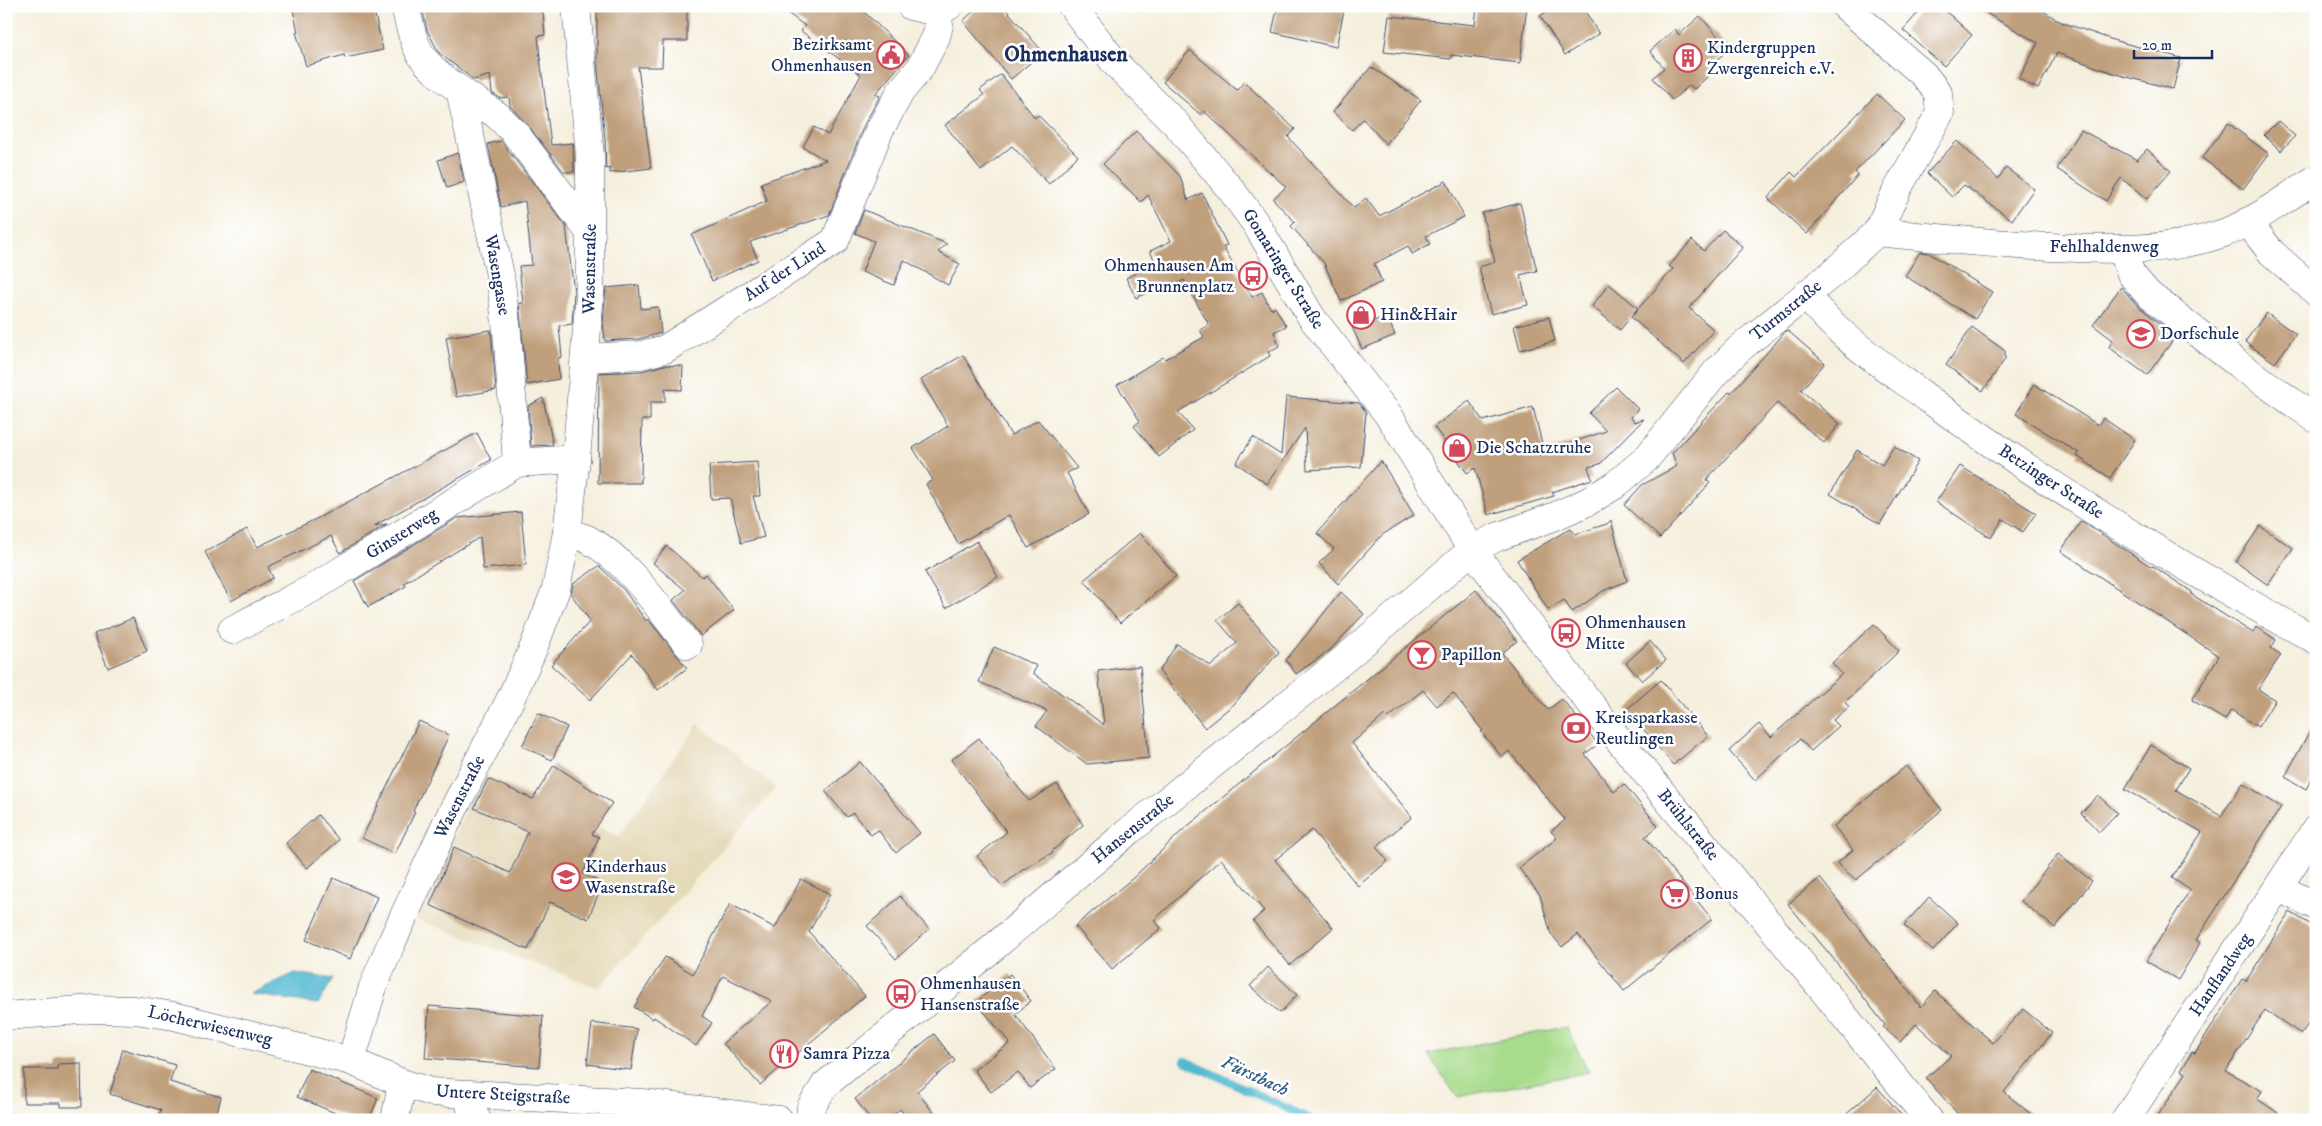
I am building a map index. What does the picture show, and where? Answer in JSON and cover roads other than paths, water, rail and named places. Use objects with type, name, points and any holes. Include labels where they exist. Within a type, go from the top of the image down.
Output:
[{"type":"street","points":[[404,6],[413,41],[423,61],[436,74],[497,115],[515,133],[590,234]]},
{"type":"street","name":"Wasenstraße","points":[[351,1061],[373,987],[391,944],[446,824],[510,700],[556,589],[567,532],[576,459],[590,293],[590,156],[576,6]]},
{"type":"street","name":"Auf der Lind","points":[[586,358],[641,356],[665,350],[835,240],[879,131],[901,91],[920,68],[934,43],[943,9],[911,6]]},
{"type":"street","name":"Gomaringer Straße","points":[[1072,6],[1115,63],[1176,124],[1232,191],[1256,224],[1312,318],[1390,417],[1472,550]]},
{"type":"street","name":"Turmstraße","points":[[1472,550],[1497,537],[1553,518],[1587,502],[1615,485],[1646,459],[1716,372],[1739,349],[1806,295],[1877,232],[1898,188],[1940,113],[1938,93],[1924,75],[1845,6]]},
{"type":"street","name":"Wasengasse","points":[[460,90],[500,274],[507,331],[517,463]]},
{"type":"street","name":"Fehlhaldenweg","points":[[1877,232],[2010,245],[2123,251],[2165,248],[2224,233],[2248,222],[2316,179]]},
{"type":"street","points":[[2248,222],[2272,253],[2316,292]]},
{"type":"street","points":[[2123,251],[2131,274],[2148,294],[2238,364],[2316,419]]},
{"type":"street","name":"Betzinger Straße","points":[[1806,295],[1828,320],[1858,346],[2018,462],[2186,567],[2316,640]]},
{"type":"street","name":"Ginsterweg","points":[[232,630],[322,583],[517,463],[576,459]]},
{"type":"street","points":[[567,532],[588,540],[611,556],[649,595],[688,645]]},
{"type":"street","name":"Hansenstraße","points":[[810,1120],[811,1107],[825,1085],[994,947],[1124,836],[1342,661],[1472,550]]},
{"type":"street","name":"Brühlstraße","points":[[1472,550],[1612,732],[1929,1120]]},
{"type":"street","name":"Hanflandweg","points":[[2125,1120],[2316,829]]},
{"type":"street","points":[[2279,888],[2316,906]]},
{"type":"street","name":"Löcherwiesenweg","points":[[6,1016],[93,1010],[135,1010],[174,1016],[351,1061]]},
{"type":"street","name":"Untere Steigstraße","points":[[351,1061],[402,1083],[473,1108],[510,1095],[643,1102],[779,1120]]},
{"type":"street","points":[[395,1120],[402,1083]]},
{"type":"water","points":[[295,973],[333,979],[318,1004],[250,994]]},
{"type":"waterway","name":"Fürstbach","points":[[1185,1061],[1312,1120]]},
{"type":"place","name":"Bezirksamt Ohmenhausen","points":[[891,55]]},
{"type":"place","name":"Kindergruppen Zwergenreich e.V.","points":[[1688,58]]},
{"type":"place","name":"Ohmenhausen Am Brunnenplatz","points":[[1253,276]]},
{"type":"place","name":"Hin&Hair","points":[[1361,315]]},
{"type":"place","name":"Dorfschule","points":[[2141,334]]},
{"type":"place","name":"Die Schatztruhe","points":[[1457,448]]},
{"type":"place","name":"Ohmenhausen Mitte","points":[[1566,633]]},
{"type":"place","name":"Papillon","points":[[1422,655]]},
{"type":"place","name":"Kreissparkasse Reutlingen","points":[[1576,728]]},
{"type":"place","name":"Kinderhaus Wasenstraße","points":[[566,877]]},
{"type":"place","name":"Bonus","points":[[1675,894]]},
{"type":"place","name":"Ohmenhausen Hansenstraße","points":[[901,994]]},
{"type":"place","name":"Samra Pizza","points":[[784,1054]]},
{"type":"district","name":"Ohmenhausen","points":[[1066,54]]}]
